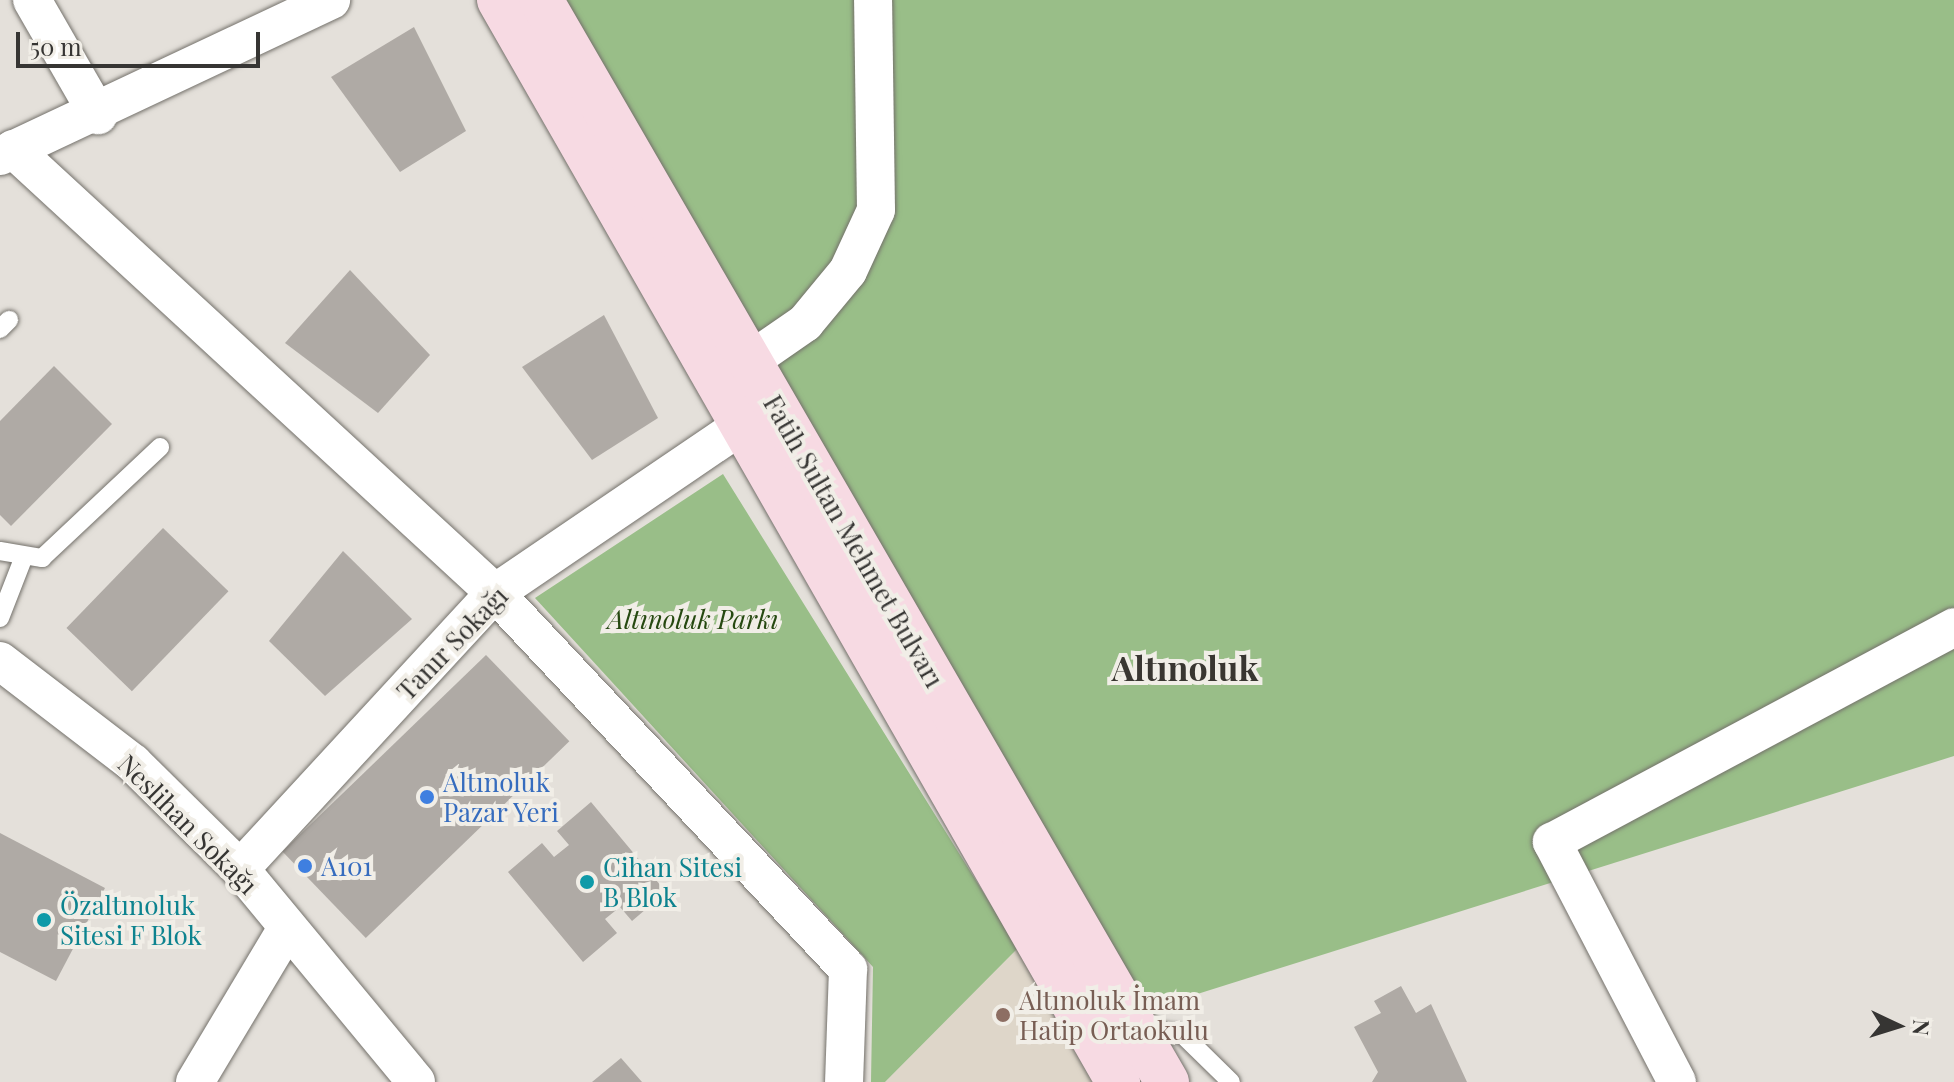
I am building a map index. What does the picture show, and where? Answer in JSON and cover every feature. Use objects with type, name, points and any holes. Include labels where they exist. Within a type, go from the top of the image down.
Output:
[{"type":"main road","name":"Fatih Sultan Mehmet Bulvarı","points":[[499,0],[738,428],[1118,1082]]},
{"type":"main road","name":"Fatih Sultan Mehmet Bulvarı","points":[[541,0],[1167,1082]]},
{"type":"street","points":[[32,0],[98,115]]},
{"type":"street","points":[[331,0],[98,115],[6,153],[495,593],[848,969],[844,1082]]},
{"type":"street","points":[[750,361],[805,323],[831,292],[876,210],[873,0]]},
{"type":"street","name":"Tanır Sokağı","points":[[240,869],[495,593],[738,428]]},
{"type":"street","points":[[1677,1082],[1552,842],[1954,627]]},
{"type":"street","name":"Neslihan Sokağı","points":[[0,661],[133,763],[240,869],[286,930],[416,1082]]},
{"type":"street","points":[[195,1082],[286,930]]},
{"type":"lane","points":[[0,551],[23,559],[42,558],[160,447]]},
{"type":"lane","points":[[0,618],[23,559]]},
{"type":"lane","points":[[1136,1027],[1183,1035],[1231,1082]]},
{"type":"shaded area","name":"Altınoluk İmam Hatip Ortaokulu","points":[[1018,948],[1092,1082],[885,1082]]},
{"type":"green space","points":[[553,0],[1954,0],[1954,756],[1118,1019]]},
{"type":"green space","name":"Altınoluk Parkı","points":[[723,474],[1018,948],[885,1082],[871,1082],[873,967],[535,598]]},
{"type":"building","points":[[414,27],[466,131],[400,172],[331,77]]},
{"type":"building","points":[[350,270],[430,355],[378,413],[285,343]]},
{"type":"building","points":[[604,315],[658,418],[592,460],[522,367]]},
{"type":"building","points":[[54,366],[112,424],[11,526],[0,515],[0,421]]},
{"type":"building","points":[[163,528],[228,591],[132,691],[66,628]]},
{"type":"building","points":[[343,551],[412,619],[325,696],[269,641]]},
{"type":"building","name":"Altınoluk Pazar Yeri","points":[[486,655],[569,741],[366,938],[282,852]]},
{"type":"building","name":"Cihan Sitesi B Blok","points":[[591,802],[666,892],[632,921],[620,907],[605,919],[617,933],[583,962],[508,872],[542,843],[554,857],[569,845],[557,831]]},
{"type":"building","name":"Özaltınoluk Sitesi F Blok","points":[[0,833],[105,888],[56,981],[0,952]]},
{"type":"building","points":[[1401,986],[1416,1013],[1431,1004],[1467,1082],[1372,1082],[1378,1072],[1354,1027],[1381,1013],[1374,1001]]},
{"type":"building","points":[[621,1058],[642,1082],[592,1082]]},
{"type":"place","name":"Altınoluk Pazar Yeri","points":[[427,797]]},
{"type":"place","name":"A101","points":[[305,866]]},
{"type":"place","name":"Cihan Sitesi B Blok","points":[[587,882]]},
{"type":"place","name":"Özaltınoluk Sitesi F Blok","points":[[44,920]]},
{"type":"place","name":"Altınoluk İmam Hatip Ortaokulu","points":[[1003,1015]]},
{"type":"district","name":"Altınoluk","points":[[1185,668]]}]
